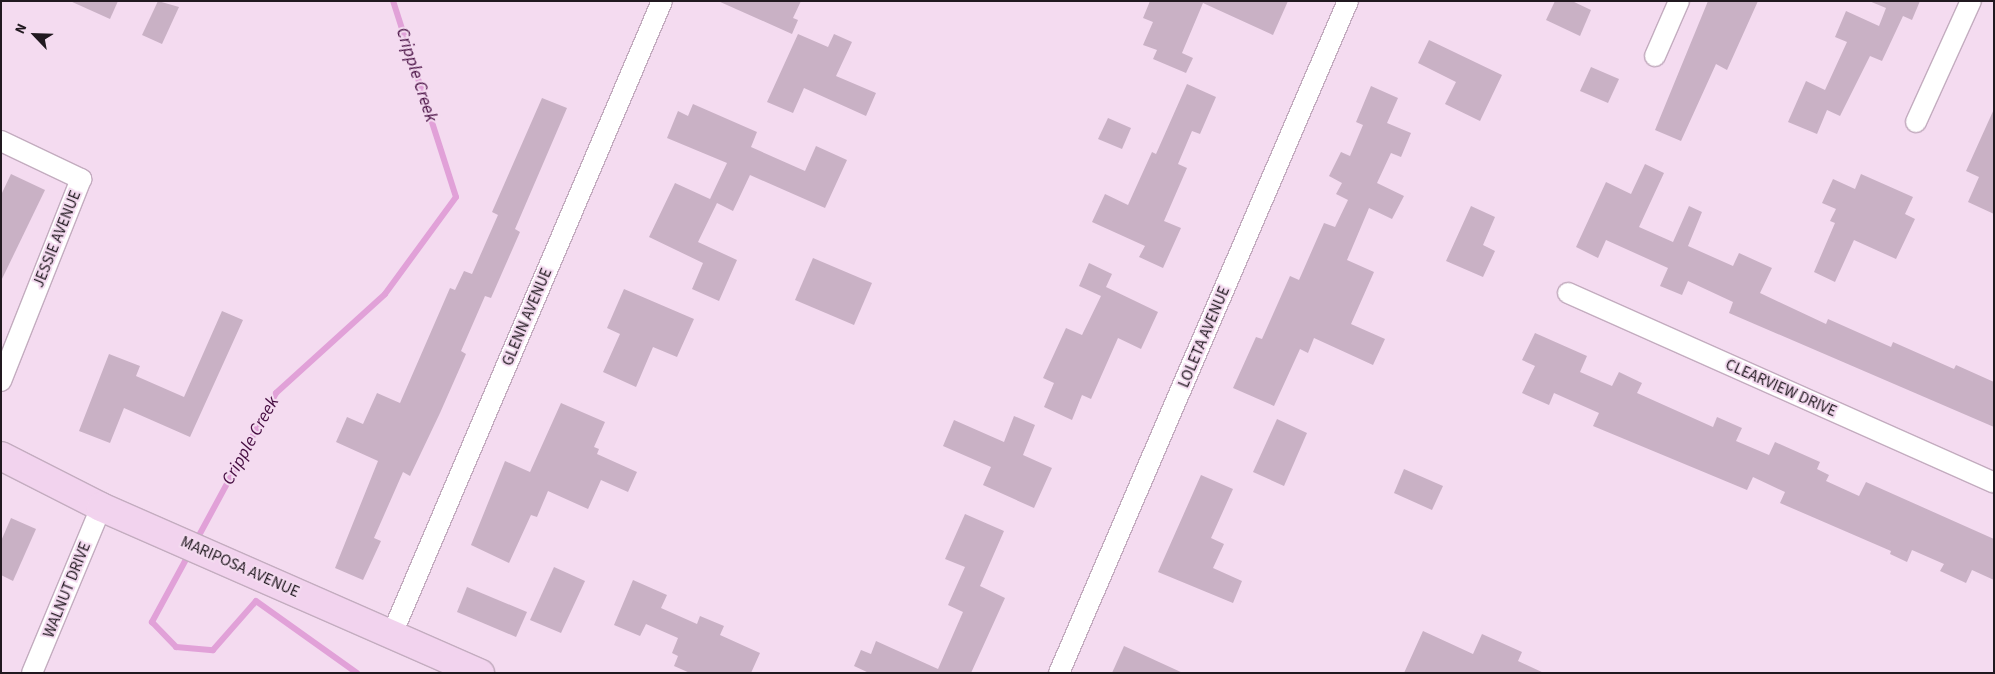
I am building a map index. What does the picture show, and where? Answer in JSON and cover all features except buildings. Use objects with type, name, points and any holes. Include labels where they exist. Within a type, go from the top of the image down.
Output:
[{"type":"street","name":"GLENN AVENUE","points":[[392,634],[662,1]]},
{"type":"street","name":"LOLETA AVENUE","points":[[1059,673],[1348,1]]},
{"type":"street","points":[[1655,56],[1679,1]]},
{"type":"street","points":[[1916,122],[1971,1]]},
{"type":"street","name":"JESSIE AVENUE","points":[[1,141],[81,180],[1,381]]},
{"type":"street","name":"CLEARVIEW DRIVE","points":[[1568,293],[1994,483]]},
{"type":"street","name":"MARIPOSA AVENUE","points":[[1,456],[101,507],[480,673]]},
{"type":"street","name":"WALNUT DRIVE","points":[[32,673],[101,507]]},
{"type":"waterway","name":"Cripple Creek","points":[[196,541],[276,393],[385,294],[456,197],[393,1]]},
{"type":"waterway","name":"Cripple Creek","points":[[190,552],[152,622],[176,647],[213,650],[256,601],[357,673]]}]
